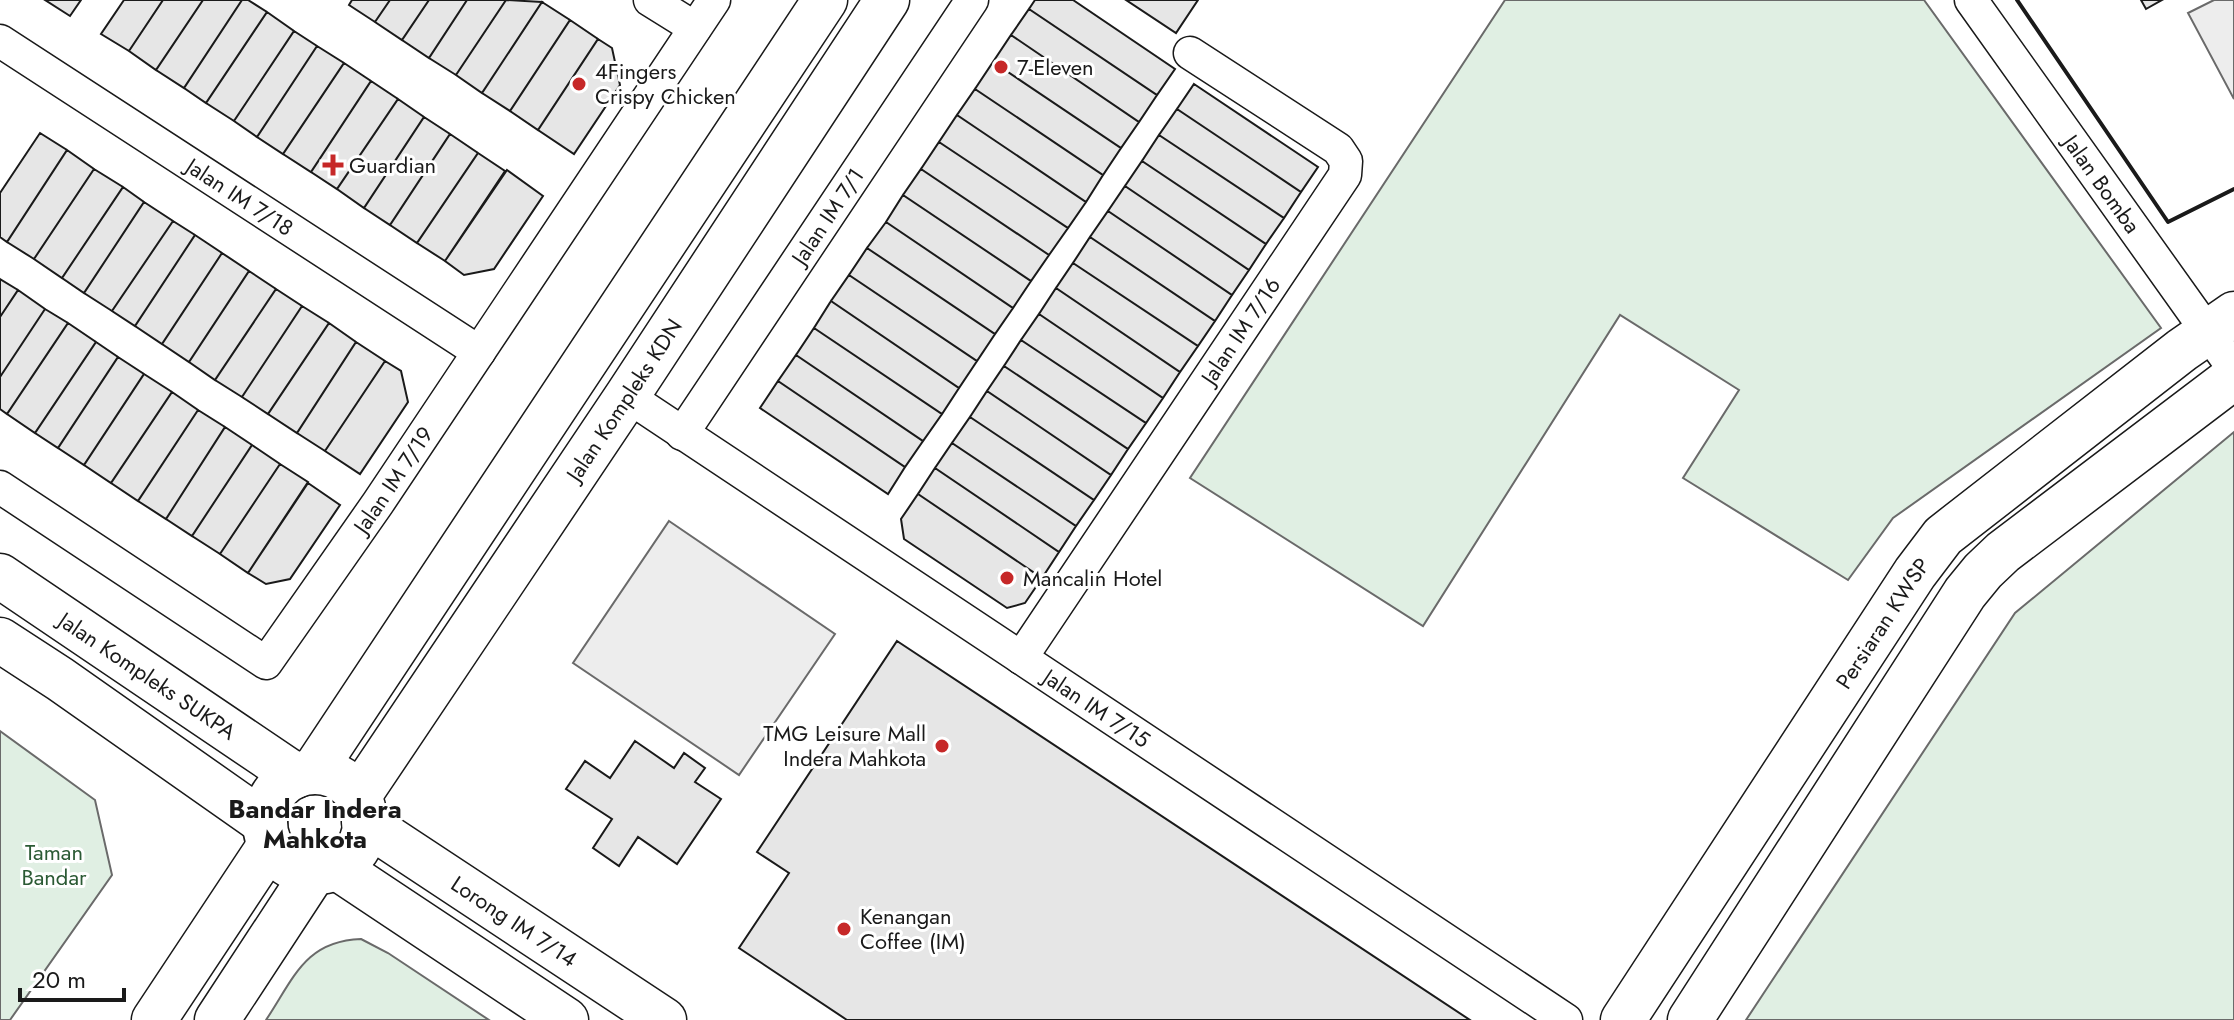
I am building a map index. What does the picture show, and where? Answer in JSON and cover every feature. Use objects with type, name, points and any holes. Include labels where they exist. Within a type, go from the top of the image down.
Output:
[{"type":"street","points":[[650,0],[695,28],[714,0]]},
{"type":"street","points":[[305,774],[825,0]]},
{"type":"street","name":"Jalan Kompleks KDN","points":[[361,809],[887,0]]},
{"type":"street","name":"Jalan IM 7/1","points":[[682,434],[972,0]]},
{"type":"street","name":"Jalan Bomba","points":[[1971,0],[2221,322],[2234,369]]},
{"type":"street","name":"Jalan IM 7/19","points":[[0,487],[266,663],[695,28]]},
{"type":"street","name":"Jalan IM 7/18","points":[[0,41],[479,352]]},
{"type":"street","name":"Jalan IM 7/16","points":[[1021,658],[1345,175],[1346,161],[1338,149],[1190,53]]},
{"type":"street","name":"Persiaran KWSP","points":[[1623,1020],[1915,573],[1943,536],[2221,322]]},
{"type":"street","points":[[1690,1020],[1965,593],[1983,571],[2061,506],[2234,377]]},
{"type":"street","name":"Jalan IM 7/15","points":[[627,396],[1566,1020]]},
{"type":"street","name":"Jalan Kompleks SUKPA","points":[[0,576],[305,774]]},
{"type":"street","points":[[0,640],[60,679],[268,834],[287,864],[325,870],[566,1020]]},
{"type":"street","points":[[154,1020],[268,834],[268,804],[274,794],[282,785],[305,774],[329,774],[344,782],[361,809],[362,836],[356,851],[325,870],[217,1020]]},
{"type":"street","name":"Lorong IM 7/14","points":[[361,809],[664,1020]]},
{"type":"green space","points":[[1505,0],[1924,0],[2161,328],[1893,518],[1848,580],[1683,478],[1739,390],[1620,315],[1423,626],[1190,478]]},
{"type":"green space","points":[[2234,432],[2234,1020],[1746,1020],[2015,613]]},
{"type":"green space","name":"Taman Bandar","points":[[0,731],[95,800],[112,875],[10,1020],[0,1020]]},
{"type":"green space","points":[[361,939],[388,953],[489,1020],[266,1020],[294,976],[314,954],[342,941]]},
{"type":"shaded area","points":[[2214,0],[2234,0],[2234,99],[2188,13]]},
{"type":"shaded area","points":[[669,521],[835,634],[739,775],[573,663]]},
{"type":"building","points":[[45,0],[81,0],[70,16]]},
{"type":"building","points":[[124,0],[163,0],[129,51],[101,34]]},
{"type":"building","points":[[163,0],[203,0],[156,70],[129,51]]},
{"type":"building","points":[[203,0],[242,0],[184,88],[156,70]]},
{"type":"building","points":[[242,0],[248,0],[267,12],[206,103],[184,88]]},
{"type":"building","points":[[352,0],[390,0],[375,22],[349,5]]},
{"type":"building","points":[[390,0],[429,0],[402,40],[375,22]]},
{"type":"building","points":[[429,0],[467,0],[429,58],[402,40]]},
{"type":"building","points":[[467,0],[506,0],[456,75],[429,58]]},
{"type":"building","points":[[506,0],[542,2],[482,93],[456,75]]},
{"type":"building","points":[[1035,0],[1073,0],[1175,69],[1157,95],[1029,9]]},
{"type":"building","points":[[1126,0],[1198,0],[1176,33]]},
{"type":"building","points":[[2141,0],[2162,0],[2146,9]]},
{"type":"building","points":[[542,2],[570,20],[510,111],[482,93]]},
{"type":"building","points":[[1029,9],[1157,95],[1139,122],[1011,35]]},
{"type":"building","points":[[267,12],[294,31],[234,121],[206,103]]},
{"type":"building","points":[[570,20],[598,39],[538,130],[510,111]]},
{"type":"building","points":[[294,31],[317,46],[257,137],[234,121]]},
{"type":"building","points":[[1011,35],[1139,122],[1121,148],[993,62]]},
{"type":"building","points":[[598,39],[612,48],[620,85],[574,154],[538,130]]},
{"type":"building","points":[[317,46],[344,63],[283,154],[257,137]]},
{"type":"building","points":[[993,62],[1121,148],[1103,175],[975,89]]},
{"type":"building","points":[[344,63],[371,81],[311,172],[283,154]]},
{"type":"building","points":[[371,81],[398,99],[337,189],[311,172]]},
{"type":"building","points":[[1194,84],[1318,167],[1301,192],[1177,109]]},
{"type":"building","points":[[975,89],[1103,175],[1086,202],[957,115]]},
{"type":"building","points":[[398,99],[424,117],[364,208],[337,189]]},
{"type":"building","points":[[1177,109],[1301,192],[1284,218],[1159,135]]},
{"type":"building","points":[[957,115],[1086,202],[1068,228],[939,142]]},
{"type":"building","points":[[424,117],[450,134],[390,225],[364,208]]},
{"type":"building","points":[[40,133],[67,150],[7,242],[0,237],[0,193]]},
{"type":"building","points":[[450,134],[478,153],[417,243],[390,225]]},
{"type":"building","points":[[1159,135],[1284,218],[1266,244],[1142,161]]},
{"type":"building","points":[[939,142],[1068,228],[1049,255],[921,169]]},
{"type":"building","points":[[67,150],[94,169],[34,259],[7,242]]},
{"type":"building","points":[[478,153],[505,171],[445,261],[417,243]]},
{"type":"building","points":[[1142,161],[1266,244],[1249,270],[1125,186]]},
{"type":"building","points":[[94,169],[123,187],[62,278],[34,259]]},
{"type":"building","points":[[921,169],[1049,255],[1031,281],[903,195]]},
{"type":"building","points":[[507,170],[543,196],[494,269],[464,275],[445,261]]},
{"type":"building","points":[[1125,186],[1249,270],[1232,295],[1108,211]]},
{"type":"building","points":[[123,187],[144,202],[84,293],[62,278]]},
{"type":"building","points":[[903,195],[1031,281],[1013,308],[886,222]]},
{"type":"building","points":[[144,202],[173,221],[112,311],[84,293]]},
{"type":"building","points":[[1108,211],[1232,295],[1215,321],[1090,237]]},
{"type":"building","points":[[173,221],[195,235],[135,326],[112,311]]},
{"type":"building","points":[[886,222],[1013,308],[995,334],[867,248]]},
{"type":"building","points":[[195,235],[222,253],[162,344],[135,326]]},
{"type":"building","points":[[1090,237],[1215,321],[1198,346],[1073,263]]},
{"type":"building","points":[[867,248],[995,334],[977,361],[849,275]]},
{"type":"building","points":[[222,253],[249,271],[189,362],[162,344]]},
{"type":"building","points":[[1073,263],[1198,346],[1180,372],[1056,288]]},
{"type":"building","points":[[249,271],[276,289],[215,380],[189,362]]},
{"type":"building","points":[[849,275],[977,361],[959,388],[831,301]]},
{"type":"building","points":[[0,279],[18,290],[0,317]]},
{"type":"building","points":[[1056,288],[1180,372],[1163,398],[1039,314]]},
{"type":"building","points":[[276,289],[302,306],[242,397],[215,380]]},
{"type":"building","points":[[18,290],[45,309],[0,377],[0,317]]},
{"type":"building","points":[[831,301],[959,388],[942,414],[814,328]]},
{"type":"building","points":[[302,306],[329,323],[268,414],[242,397]]},
{"type":"building","points":[[45,309],[68,323],[7,414],[0,409],[0,377]]},
{"type":"building","points":[[1039,314],[1163,398],[1146,423],[1021,340]]},
{"type":"building","points":[[68,323],[96,342],[35,433],[7,414]]},
{"type":"building","points":[[329,323],[356,342],[297,433],[268,414]]},
{"type":"building","points":[[814,328],[942,414],[923,441],[796,355]]},
{"type":"building","points":[[1021,340],[1146,423],[1128,449],[1004,366]]},
{"type":"building","points":[[96,342],[118,357],[58,448],[35,433]]},
{"type":"building","points":[[356,342],[385,361],[325,451],[297,433]]},
{"type":"building","points":[[796,355],[923,441],[905,467],[778,381]]},
{"type":"building","points":[[118,357],[144,374],[84,465],[58,448]]},
{"type":"building","points":[[385,361],[401,371],[408,402],[360,474],[325,451]]},
{"type":"building","points":[[1004,366],[1128,449],[1111,475],[987,391]]},
{"type":"building","points":[[144,374],[172,392],[111,483],[84,465]]},
{"type":"building","points":[[778,381],[905,467],[888,494],[760,408]]},
{"type":"building","points":[[987,391],[1111,475],[1094,500],[970,417]]},
{"type":"building","points":[[172,392],[198,410],[138,501],[111,483]]},
{"type":"building","points":[[198,410],[225,427],[166,519],[138,501]]},
{"type":"building","points":[[970,417],[1094,500],[1076,526],[952,443]]},
{"type":"building","points":[[225,427],[252,445],[192,536],[166,519]]},
{"type":"building","points":[[952,443],[1076,526],[1059,552],[935,468]]},
{"type":"building","points":[[252,445],[280,464],[220,554],[192,536]]},
{"type":"building","points":[[280,464],[308,482],[248,573],[220,554]]},
{"type":"building","points":[[935,468],[1059,552],[1042,578],[918,494]]},
{"type":"building","points":[[308,483],[340,505],[290,579],[266,584],[248,573]]},
{"type":"building","points":[[918,494],[1042,578],[1025,603],[1007,608],[904,539],[901,519]]},
{"type":"building","name":"TMG Leisure Mall Indera Mahkota","points":[[897,641],[1470,1020],[847,1020],[739,948],[789,873],[757,852]]},
{"type":"building","points":[[635,741],[674,768],[684,753],[705,768],[695,782],[721,799],[677,864],[638,837],[619,866],[593,848],[612,819],[566,789],[585,761],[610,778]]},
{"type":"wall","points":[[2017,0],[2168,222],[2234,189]]},
{"type":"place","name":"7-Eleven","points":[[1001,67]]},
{"type":"place","name":"4Fingers Crispy Chicken","points":[[579,84]]},
{"type":"place","name":"Guardian","points":[[333,165]]},
{"type":"place","name":"Mancalin Hotel","points":[[1007,578]]},
{"type":"place","name":"TMG Leisure Mall Indera Mahkota","points":[[942,746]]},
{"type":"place","name":"Kenangan Coffee (IM)","points":[[844,929]]},
{"type":"district","name":"Bandar Indera Mahkota","points":[[315,824]]}]
